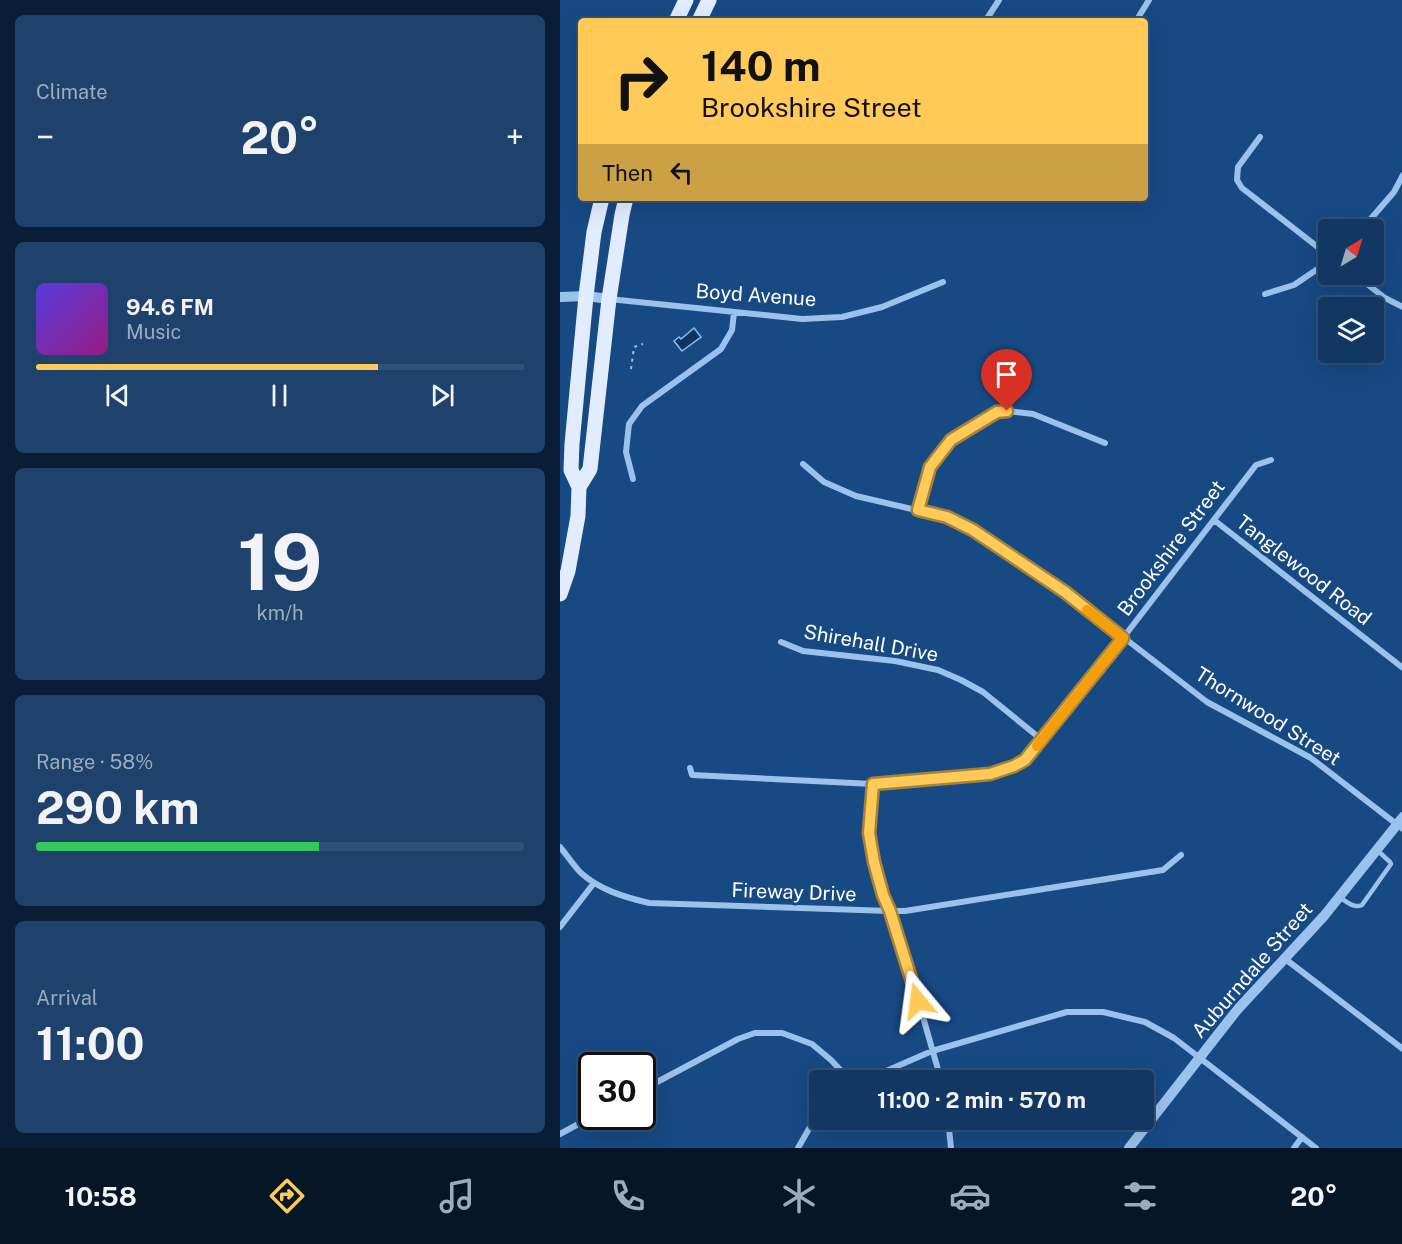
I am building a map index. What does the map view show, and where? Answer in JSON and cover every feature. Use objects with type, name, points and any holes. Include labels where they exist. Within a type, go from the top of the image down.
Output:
[{"type":"main road","points":[[677,18],[686,0]]},
{"type":"main road","points":[[700,18],[709,0]]},
{"type":"main road","points":[[580,487],[571,470],[571,461],[586,296],[594,232],[601,201]]},
{"type":"main road","points":[[560,594],[568,571],[578,516],[580,487],[590,469],[609,299],[625,201]]},
{"type":"street","points":[[987,18],[999,0]]},
{"type":"street","points":[[1138,18],[1149,0]]},
{"type":"street","points":[[1260,137],[1238,166],[1236,180],[1242,188],[1318,247]]},
{"type":"street","points":[[1371,219],[1394,192],[1403,175]]},
{"type":"street","points":[[1265,294],[1294,285],[1318,269]]},
{"type":"street","name":"Boyd Avenue","points":[[560,297],[586,296],[802,319],[842,317],[882,307],[943,282]]},
{"type":"street","points":[[1368,285],[1385,298],[1403,307]]},
{"type":"street","points":[[633,479],[626,452],[629,424],[642,406],[721,350],[732,330],[734,313]]},
{"type":"street","points":[[918,510],[930,467],[951,440],[997,412],[1033,414],[1105,443]]},
{"type":"street","name":"Brookshire Street","points":[[690,768],[692,775],[873,784],[990,774],[1014,766],[1025,760],[1042,740],[1256,465],[1271,460]]},
{"type":"street","name":"Thornwood Street","points":[[803,464],[824,482],[856,496],[947,517],[973,530],[1065,592],[1206,702],[1311,758],[1401,824]]},
{"type":"street","name":"Tanglewood Road","points":[[1214,520],[1403,668]]},
{"type":"street","name":"Shirehall Drive","points":[[781,642],[803,651],[896,661],[938,670],[983,692],[1042,740]]},
{"type":"street","points":[[873,784],[869,833],[874,862],[913,982],[938,1070]]},
{"type":"street","name":"Auburndale Street","points":[[1129,1148],[1237,1010],[1401,824]]},
{"type":"street","name":"Fireway Drive","points":[[560,847],[580,872],[594,883],[620,896],[649,903],[890,911],[1163,870],[1181,855]]},
{"type":"street","points":[[560,927],[594,883]]},
{"type":"street","points":[[1284,958],[1403,1049]]},
{"type":"street","points":[[888,1070],[932,1051],[1067,1012],[1103,1012],[1145,1022],[1174,1038],[1316,1148]]},
{"type":"street","points":[[656,1083],[738,1039],[755,1033],[782,1033],[812,1044],[840,1070]]},
{"type":"street","points":[[560,1134],[578,1124]]},
{"type":"street","points":[[798,1148],[809,1129]]},
{"type":"street","points":[[949,1130],[951,1148]]},
{"type":"street","points":[[1294,1148],[1302,1137]]},
{"type":"lane","points":[[1339,897],[1353,906],[1361,905],[1391,864],[1377,850]]},
{"type":"path","points":[[631,369],[634,347],[643,344]]},
{"type":"water","points":[[694,328],[701,337],[682,351],[674,341],[679,337],[681,339]]},
{"type":"slow traffic","points":[[1037,746],[1123,638],[1087,610]]},
{"type":"route","points":[[918,1001],[874,862],[869,833],[873,784],[990,774],[1025,760],[1123,638],[1065,592],[973,530],[947,517],[918,510],[930,467],[951,440],[997,412],[1007,411]]}]
